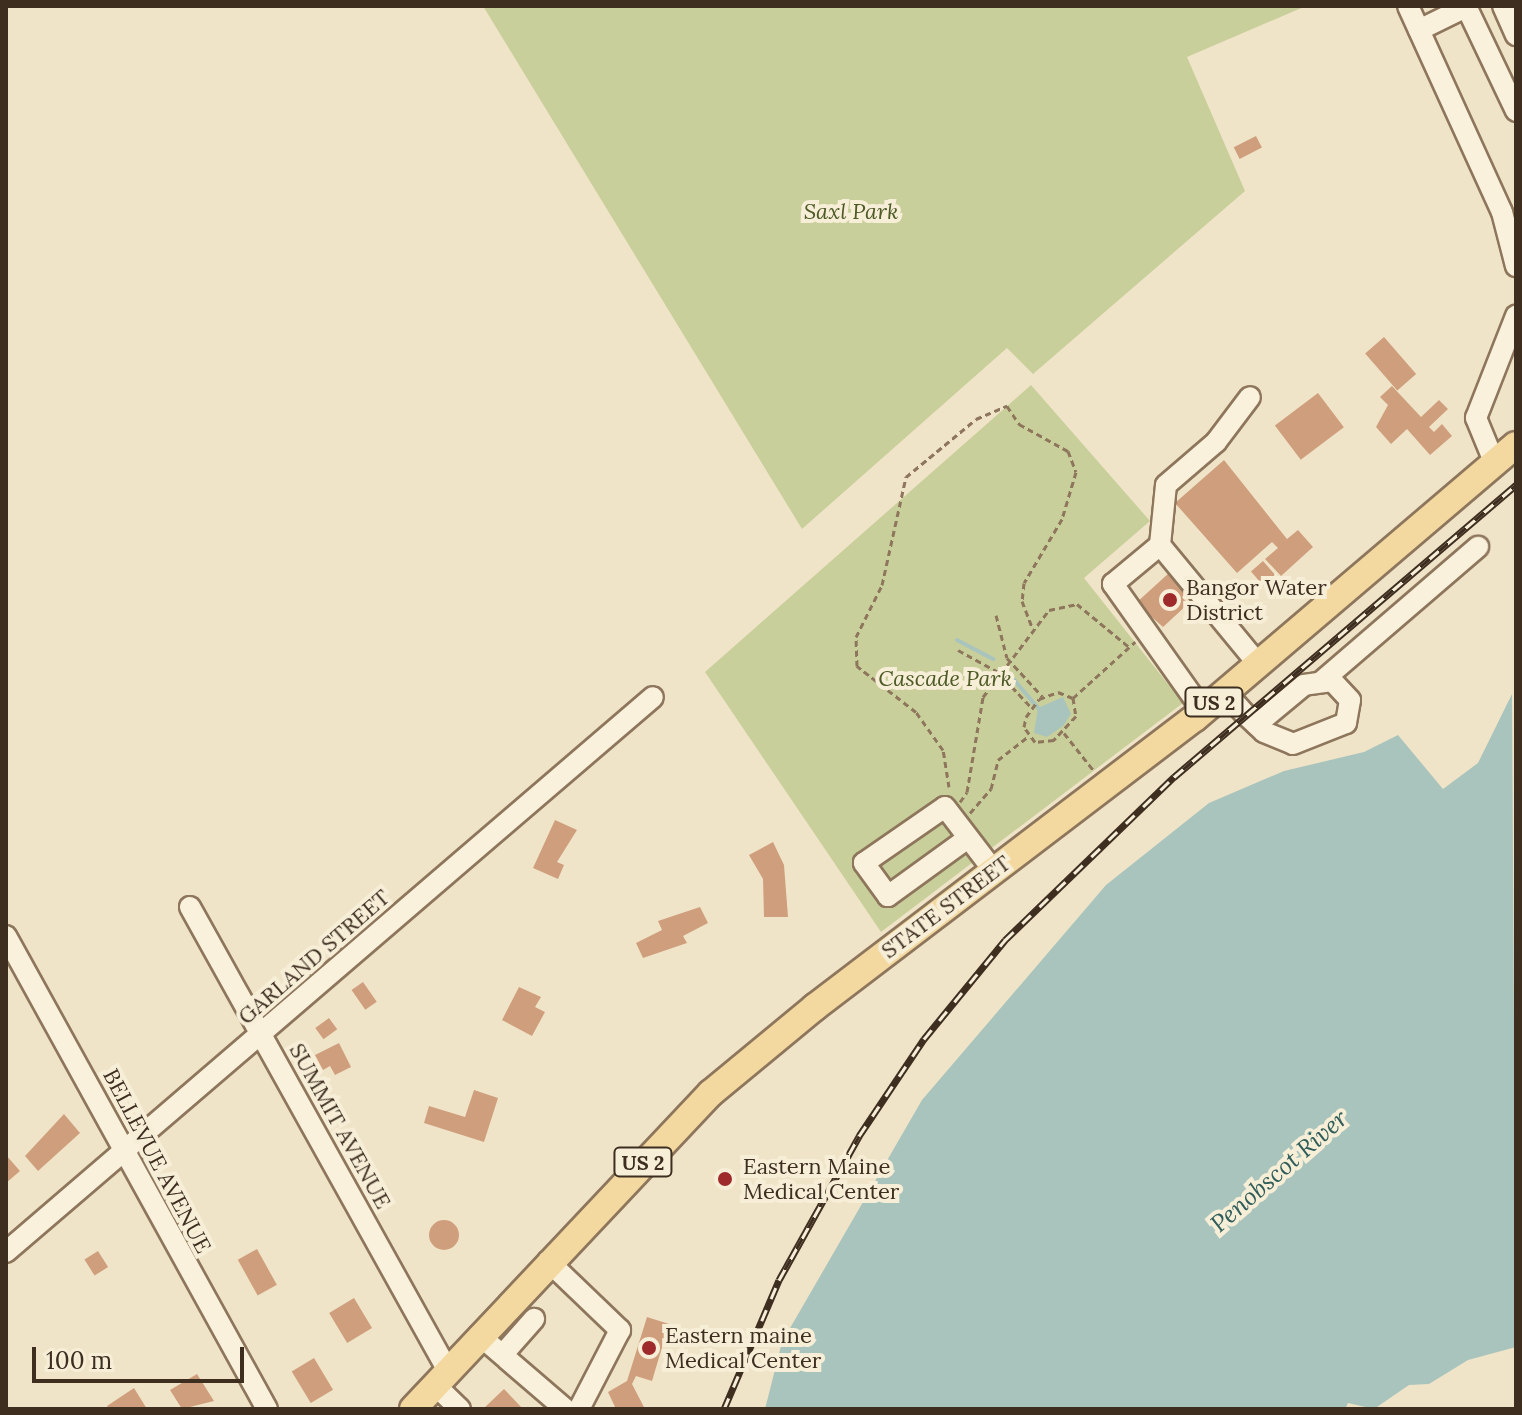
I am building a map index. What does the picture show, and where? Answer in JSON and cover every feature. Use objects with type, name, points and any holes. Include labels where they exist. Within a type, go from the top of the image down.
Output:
[{"type":"main road","name":"STATE STREET","points":[[413,1409],[548,1261],[711,1093],[1226,693],[1516,445]]},
{"type":"street","points":[[1408,6],[1502,212],[1516,266]]},
{"type":"street","points":[[1419,30],[1467,6],[1516,111]]},
{"type":"street","points":[[1503,6],[1516,35]]},
{"type":"street","points":[[1495,464],[1476,418],[1516,316]]},
{"type":"street","points":[[1203,711],[1113,584],[1160,545],[1166,485],[1216,442],[1250,397]]},
{"type":"street","points":[[1160,545],[1259,665]]},
{"type":"street","points":[[1322,681],[1478,547]]},
{"type":"street","points":[[1226,693],[1256,725],[1293,744],[1346,723],[1350,700],[1332,681],[1304,685],[1256,725]]},
{"type":"street","name":"GARLAND STREET","points":[[6,1252],[653,697]]},
{"type":"street","points":[[959,825],[994,871]]},
{"type":"street","name":"SUMMIT AVENUE","points":[[190,907],[460,1409]]},
{"type":"street","name":"BELLEVUE AVENUE","points":[[6,936],[267,1409]]},
{"type":"street","points":[[548,1261],[620,1330],[579,1409]]},
{"type":"street","points":[[503,1354],[534,1319]]},
{"type":"street","points":[[479,1335],[565,1409]]},
{"type":"path","points":[[949,787],[943,750],[916,712],[857,666],[856,637],[882,585],[906,477],[976,419],[1007,406],[1019,424],[1068,451],[1076,472],[1062,519],[1024,583],[1022,601],[1032,627]]},
{"type":"path","points":[[959,825],[967,792],[975,723],[998,672],[1032,627],[1049,610],[1077,604],[1129,647]]},
{"type":"path","points":[[996,615],[1007,658],[1041,698]]},
{"type":"path","points":[[1073,698],[1135,642]]},
{"type":"path","points":[[958,650],[998,672],[1032,707]]},
{"type":"path","points":[[1058,692],[1073,698],[1076,716],[1064,733],[1044,744],[1027,736],[1024,727],[1032,707],[1041,698],[1058,692]]},
{"type":"path","points":[[1064,733],[1094,771]]},
{"type":"path","points":[[959,825],[986,797],[998,760],[1027,736]]},
{"type":"green space","name":"Saxl Park","points":[[483,6],[1306,6],[1187,57],[1245,191],[1033,374],[1007,348],[802,529]]},
{"type":"green space","name":"Cascade Park","points":[[1031,385],[1150,521],[1084,578],[1183,703],[881,932],[705,672]]},
{"type":"water","name":"Penobscot River","points":[[1512,694],[1516,1347],[1468,1360],[1429,1384],[1409,1385],[1374,1409],[1348,1403],[1345,1409],[765,1409],[782,1342],[922,1100],[1106,885],[1209,803],[1284,771],[1364,752],[1398,735],[1443,789],[1478,763]]},
{"type":"water","points":[[1063,697],[1071,714],[1063,726],[1047,737],[1034,733],[1038,708]]},
{"type":"building","points":[[1256,136],[1262,148],[1240,159],[1234,147]]},
{"type":"building","points":[[1384,337],[1416,374],[1397,390],[1365,353]]},
{"type":"building","points":[[1392,386],[1421,417],[1439,400],[1448,409],[1429,427],[1434,432],[1442,424],[1452,436],[1430,455],[1407,429],[1391,444],[1376,427],[1388,405],[1380,397]]},
{"type":"building","points":[[1318,393],[1344,427],[1301,460],[1275,425]]},
{"type":"building","points":[[1224,460],[1287,539],[1298,530],[1313,547],[1281,576],[1265,559],[1278,548],[1272,542],[1237,573],[1175,503]]},
{"type":"building","points":[[1263,561],[1276,576],[1264,587],[1251,571]]},
{"type":"building","points":[[1169,573],[1187,592],[1182,597],[1188,604],[1163,627],[1136,603]]},
{"type":"building","points":[[555,820],[577,830],[557,862],[564,865],[558,879],[533,868]]},
{"type":"building","points":[[773,842],[784,865],[788,917],[764,917],[763,879],[749,855]]},
{"type":"building","points":[[700,907],[708,923],[683,936],[687,943],[643,958],[636,943],[662,930],[658,921]]},
{"type":"building","points":[[363,982],[377,1002],[365,1010],[352,990]]},
{"type":"building","points":[[519,987],[541,997],[535,1007],[545,1012],[532,1036],[502,1020]]},
{"type":"building","points":[[329,1018],[337,1029],[323,1039],[315,1028]]},
{"type":"building","points":[[339,1043],[351,1067],[335,1075],[330,1066],[323,1070],[315,1055]]},
{"type":"building","points":[[474,1090],[498,1098],[484,1142],[424,1123],[429,1106],[465,1117]]},
{"type":"building","points":[[64,1114],[80,1133],[38,1171],[25,1156]]},
{"type":"building","points":[[6,1155],[20,1171],[6,1183]]},
{"type":"building","points":[[444,1220],[450,1221],[458,1229],[458,1241],[450,1249],[444,1250],[438,1249],[430,1241],[429,1235],[430,1229],[438,1221]]},
{"type":"building","points":[[257,1249],[277,1285],[258,1296],[238,1260]]},
{"type":"building","points":[[98,1251],[108,1267],[94,1276],[84,1259]]},
{"type":"building","points":[[354,1298],[372,1328],[347,1343],[329,1313]]},
{"type":"building","name":"Eastern maine Medical Center","points":[[647,1317],[669,1324],[652,1381],[636,1376],[632,1384],[645,1409],[616,1409],[608,1392],[627,1381]]},
{"type":"building","points":[[314,1358],[333,1390],[311,1403],[292,1371]]},
{"type":"building","points":[[197,1374],[214,1401],[182,1409],[170,1390]]},
{"type":"building","points":[[134,1388],[147,1409],[109,1409],[107,1406]]},
{"type":"building","points":[[504,1389],[523,1409],[483,1409]]},
{"type":"waterway","points":[[957,640],[993,659]]},
{"type":"waterway","points":[[1004,668],[1038,708]]},
{"type":"railway","points":[[724,1409],[779,1280],[859,1136],[924,1039],[1005,940],[1174,777],[1516,485]]},
{"type":"place","name":"Bangor Water District","points":[[1170,600]]},
{"type":"place","name":"Eastern Maine Medical Center","points":[[725,1179]]},
{"type":"place","name":"Eastern maine Medical Center","points":[[649,1348]]}]
